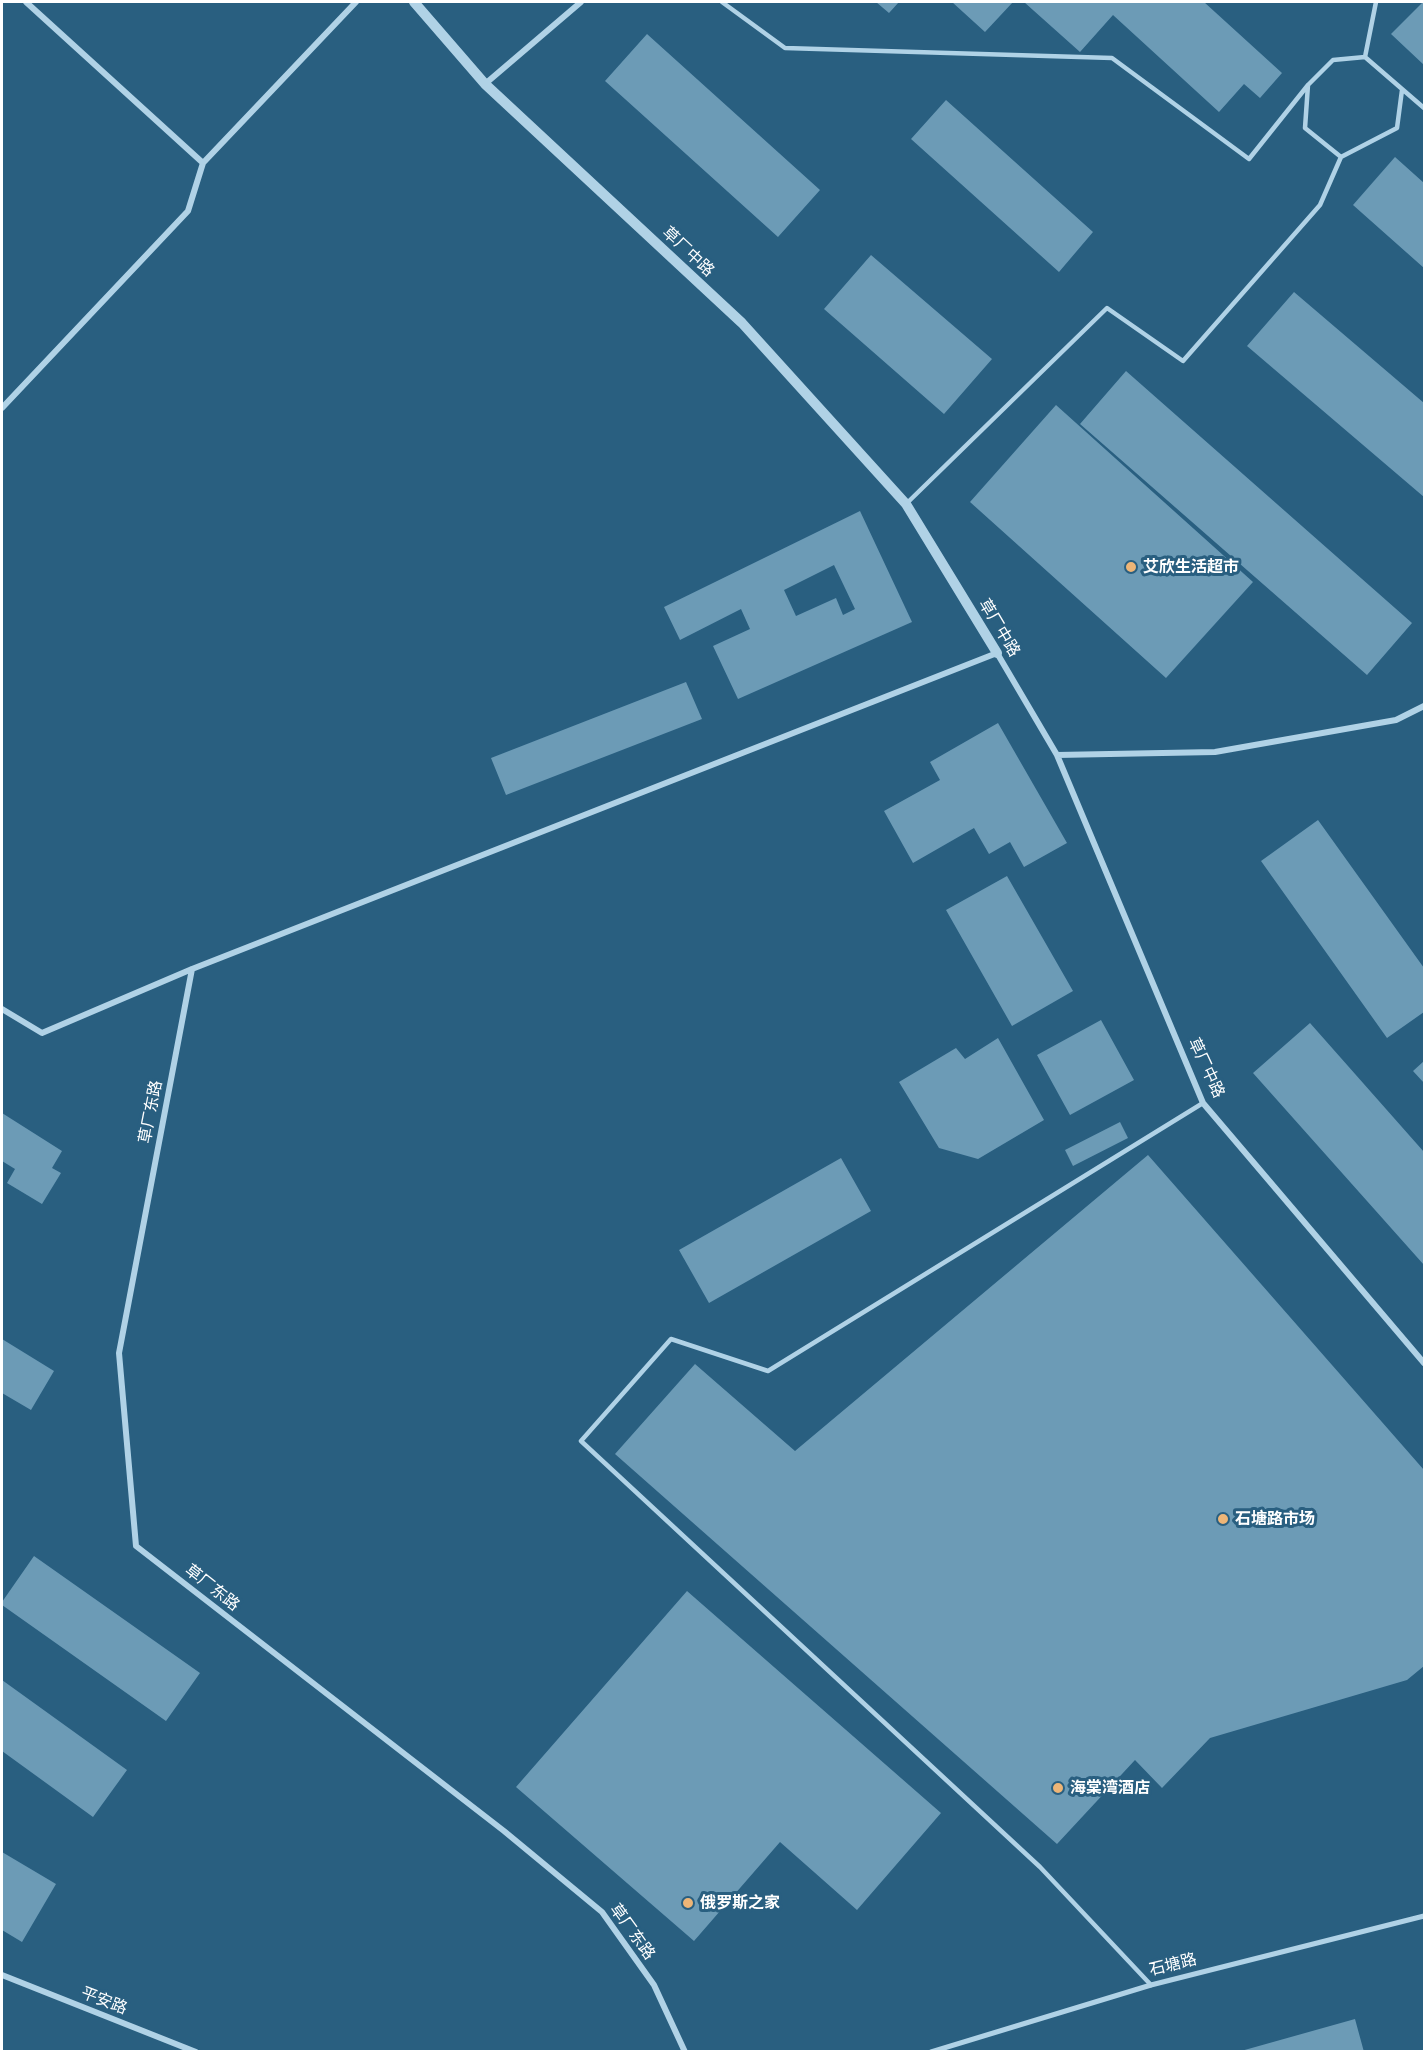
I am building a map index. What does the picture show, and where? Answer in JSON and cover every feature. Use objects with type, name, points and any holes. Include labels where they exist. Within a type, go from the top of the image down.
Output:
[{"type":"street","points":[[26,2],[202,163]]},
{"type":"street","points":[[2,408],[188,211],[202,163],[356,2]]},
{"type":"street","name":"草厂中路","points":[[414,2],[485,84],[742,323],[906,504],[1057,755],[1203,1103],[1425,1363]]},
{"type":"street","points":[[485,84],[581,2]]},
{"type":"street","points":[[2,1009],[42,1033],[192,969],[997,653]]},
{"type":"street","points":[[1057,755],[1215,752],[1396,720],[1425,706]]},
{"type":"street","name":"草厂东路","points":[[192,969],[119,1353],[136,1546],[504,1831],[602,1912],[654,1985],[685,2052]]},
{"type":"street","name":"石塘路","points":[[932,2052],[1150,1984],[1425,1916]]},
{"type":"street","name":"平安路","points":[[2,1975],[196,2052]]},
{"type":"lane","points":[[723,2],[785,48],[1112,58],[1249,159],[1308,85],[1333,60],[1365,57],[1425,108]]},
{"type":"lane","points":[[1365,57],[1376,2]]},
{"type":"lane","points":[[1308,85],[1305,128],[1341,157]]},
{"type":"lane","points":[[906,504],[1107,308],[1183,361],[1320,205],[1341,157],[1398,128],[1402,90]]},
{"type":"lane","points":[[1150,1984],[1040,1867],[581,1441],[671,1339],[768,1371],[1203,1103]]},
{"type":"building","points":[[876,2],[899,2],[889,13]]},
{"type":"building","points":[[952,2],[1013,2],[985,32]]},
{"type":"building","points":[[1024,2],[1204,2],[1282,73],[1260,98],[1244,84],[1219,112],[1113,15],[1080,52]]},
{"type":"building","points":[[1424,2],[1424,65],[1391,34]]},
{"type":"building","points":[[647,34],[820,190],[778,237],[605,81]]},
{"type":"building","points":[[946,100],[1093,232],[1059,272],[911,139]]},
{"type":"building","points":[[1395,157],[1424,183],[1424,268],[1353,205]]},
{"type":"building","points":[[871,255],[992,359],[944,414],[824,309]]},
{"type":"building","points":[[1294,292],[1424,403],[1424,497],[1247,346]]},
{"type":"building","points":[[1126,371],[1412,623],[1367,675],[1080,424]]},
{"type":"building","points":[[1056,405],[1253,582],[1166,678],[970,502]]},
{"type":"building","points":[[860,511],[912,622],[738,699],[713,646],[750,629],[741,609],[680,640],[664,607]],"holes":[[[834,565],[855,609],[843,615],[836,598],[796,616],[784,590]]]},
{"type":"building","points":[[686,682],[702,719],[506,795],[491,758]]},
{"type":"building","points":[[998,723],[1067,843],[1024,867],[1010,842],[989,854],[974,828],[913,863],[884,811],[940,780],[930,762]]},
{"type":"building","points":[[1318,820],[1424,968],[1424,1012],[1387,1038],[1261,861]]},
{"type":"building","points":[[1007,876],[1073,991],[1012,1026],[946,910]]},
{"type":"building","points":[[1101,1020],[1134,1080],[1070,1115],[1037,1055]]},
{"type":"building","points":[[1310,1023],[1424,1152],[1424,1265],[1253,1073]]},
{"type":"building","points":[[998,1038],[1044,1120],[978,1159],[939,1148],[899,1082],[956,1048],[965,1059]]},
{"type":"building","points":[[1424,1061],[1424,1083],[1413,1071]]},
{"type":"building","points":[[2,1113],[62,1151],[52,1168],[61,1173],[42,1204],[7,1183],[15,1169],[2,1161]]},
{"type":"building","points":[[1120,1122],[1128,1138],[1073,1166],[1065,1150]]},
{"type":"building","points":[[1148,1155],[1424,1470],[1424,1666],[1407,1680],[1210,1738],[1162,1788],[1135,1760],[1057,1844],[615,1454],[695,1364],[795,1451]]},
{"type":"building","points":[[841,1158],[871,1211],[709,1303],[679,1250]]},
{"type":"building","points":[[2,1339],[54,1371],[31,1410],[2,1393]]},
{"type":"building","points":[[34,1556],[200,1673],[166,1721],[2,1605]]},
{"type":"building","points":[[687,1591],[941,1813],[857,1910],[780,1842],[694,1941],[516,1787]]},
{"type":"building","points":[[2,1680],[127,1770],[93,1817],[2,1751]]},
{"type":"building","points":[[2,1852],[56,1884],[22,1942],[2,1930]]},
{"type":"building","points":[[1355,2019],[1364,2052],[1241,2052],[1241,2051]]},
{"type":"place","name":"艾欣生活超市","points":[[1131,567]]},
{"type":"place","name":"石塘路市场","points":[[1223,1519]]},
{"type":"place","name":"海棠湾酒店","points":[[1058,1788]]},
{"type":"place","name":"俄罗斯之家","points":[[688,1903]]}]
